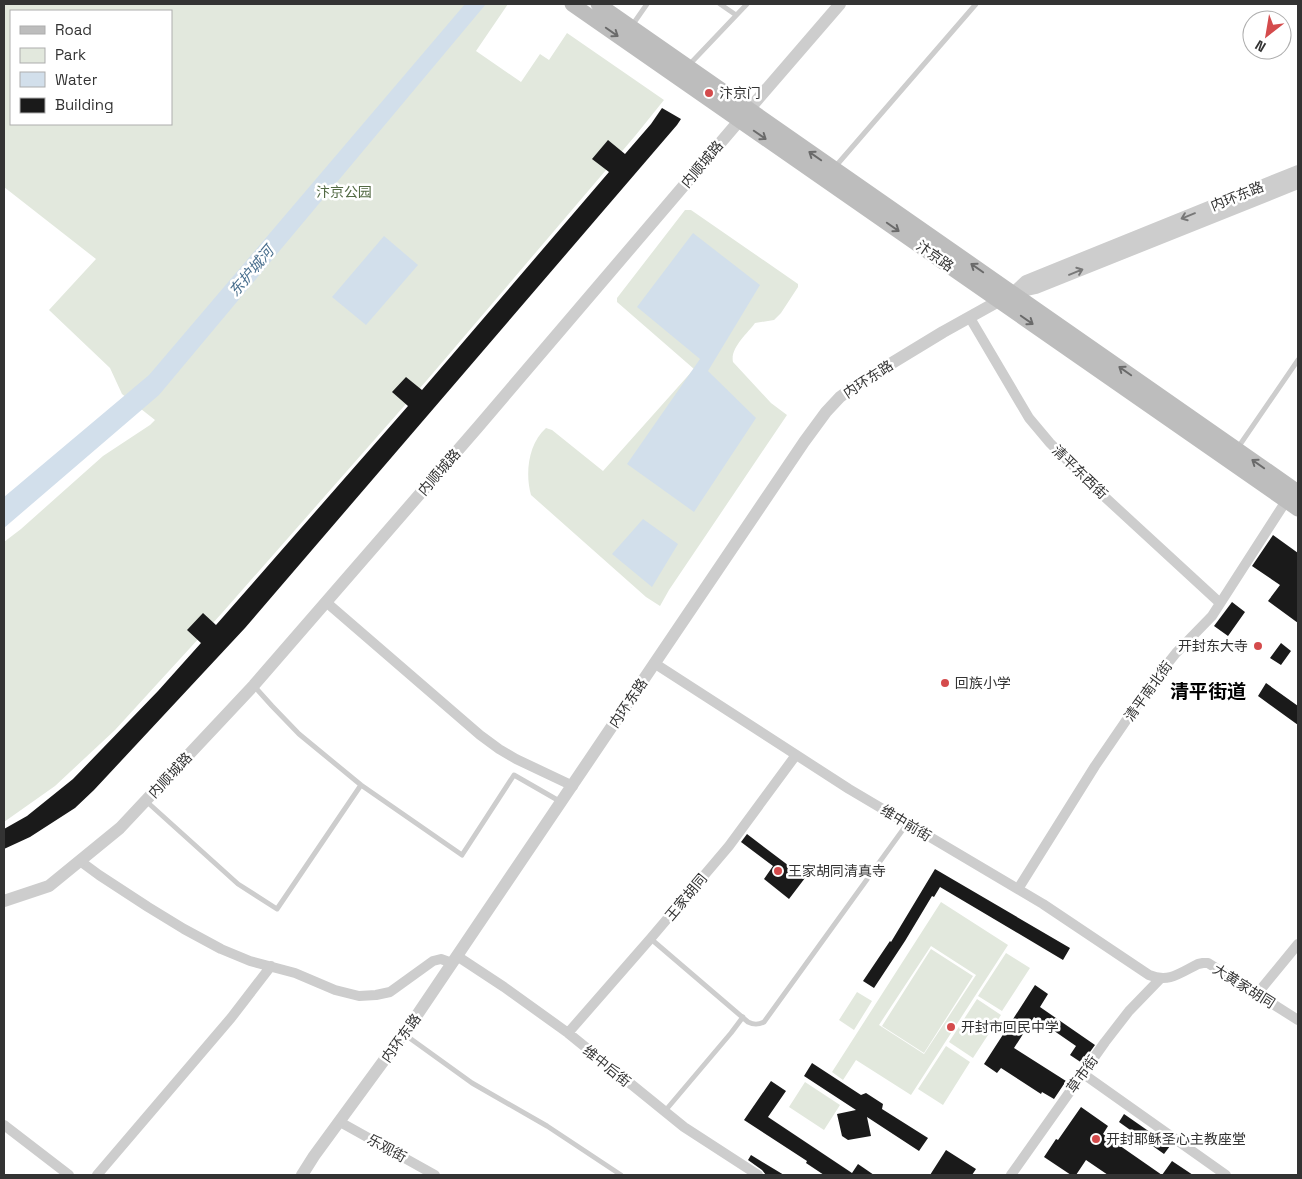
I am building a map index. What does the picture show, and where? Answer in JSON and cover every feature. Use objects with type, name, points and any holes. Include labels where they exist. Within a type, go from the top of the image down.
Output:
[{"type":"main road","name":"汴京路","points":[[572,4],[744,115],[833,169],[1236,449],[1294,501]]},
{"type":"main road","name":"汴京路","points":[[598,4],[688,66],[744,115],[999,301],[1294,501]]},
{"type":"street","name":"内顺城路","points":[[4,901],[49,886],[120,828],[254,685],[478,427],[840,4]]},
{"type":"street","name":"内环东路","points":[[302,1175],[455,959],[804,442],[835,402],[859,383],[943,332],[1013,293],[1026,281],[1298,171]]},
{"type":"street","name":"内环东路","points":[[1013,293],[1036,288],[1298,183]]},
{"type":"street","name":"清平东西街","points":[[970,318],[1029,418],[1050,443],[1095,488],[1220,603]]},
{"type":"street","name":"清平南北街","points":[[1018,889],[1095,766],[1148,687],[1176,653],[1212,616],[1294,501]]},
{"type":"street","points":[[326,602],[480,735],[516,759],[572,786]]},
{"type":"street","name":"维中前街","points":[[654,663],[849,789],[1043,904],[1149,976],[1160,979]]},
{"type":"street","name":"王家胡同","points":[[568,1033],[729,846],[796,755]]},
{"type":"street","points":[[80,861],[131,896],[184,929],[221,949],[250,961],[295,973],[335,990],[359,996],[390,992],[434,961],[455,959]]},
{"type":"street","points":[[1258,994],[1298,944]]},
{"type":"street","name":"维中后街","points":[[455,959],[511,992],[568,1033],[684,1127],[758,1175]]},
{"type":"street","name":"大黄家胡同","points":[[1160,979],[1171,977],[1198,964],[1208,964],[1298,1020]]},
{"type":"street","points":[[97,1175],[231,1018],[271,966]]},
{"type":"street","name":"草市街","points":[[1011,1175],[1082,1073],[1129,1011],[1160,979]]},
{"type":"street","points":[[1082,1073],[1226,1175]]},
{"type":"street","name":"乐观街","points":[[340,1122],[435,1175]]},
{"type":"street","points":[[4,1125],[69,1175]]},
{"type":"lane","points":[[631,27],[647,4]]},
{"type":"lane","points":[[720,4],[736,15]]},
{"type":"lane","points":[[688,66],[747,4]]},
{"type":"lane","points":[[833,169],[976,4]]},
{"type":"lane","points":[[1236,449],[1298,360]]},
{"type":"lane","points":[[254,685],[299,734],[361,785],[462,855],[514,774],[562,802]]},
{"type":"lane","points":[[146,800],[238,884],[277,909],[361,785]]},
{"type":"lane","points":[[651,938],[743,1017],[752,1024],[758,1025],[764,1022],[907,824]]},
{"type":"lane","points":[[665,1112],[743,1017]]},
{"type":"lane","points":[[403,1034],[472,1083],[547,1126],[621,1175]]},
{"type":"green space","name":"汴京公园","points":[[4,4],[508,4],[476,51],[521,82],[540,54],[549,60],[567,33],[664,100],[427,380],[222,613],[115,730],[55,786],[4,822],[4,542],[103,456],[155,420],[122,394],[110,368],[49,310],[96,259],[4,187]]},
{"type":"green space","points":[[685,210],[691,210],[798,284],[798,287],[781,313],[774,320],[755,323],[737,346],[733,357],[733,362],[771,403],[787,415],[660,606],[646,597],[531,495],[528,469],[535,442],[546,428],[552,430],[603,471],[694,369],[617,302],[617,298]]},
{"type":"green space","points":[[941,902],[1008,945],[911,1095],[856,1060],[843,1080],[832,1072]],"holes":[[[931,946],[976,975],[924,1054],[879,1025]]]},
{"type":"green space","points":[[931,949],[973,976],[924,1053],[882,1026]]},
{"type":"green space","points":[[1006,953],[1030,968],[1002,1011],[978,996]]},
{"type":"green space","points":[[857,992],[872,1001],[854,1030],[839,1020]]},
{"type":"green space","points":[[977,999],[1001,1015],[973,1058],[949,1042]]},
{"type":"green space","points":[[946,1046],[970,1062],[943,1105],[918,1089]]},
{"type":"green space","points":[[805,1082],[840,1105],[824,1130],[789,1107]]},
{"type":"water","name":"东护城河","points":[[465,4],[486,4],[159,395],[4,528],[4,497],[149,375]]},
{"type":"water","points":[[693,233],[760,285],[708,371],[756,418],[694,512],[627,464],[700,359],[637,307]]},
{"type":"water","points":[[384,236],[418,265],[366,325],[332,297]]},
{"type":"water","points":[[643,519],[678,544],[652,587],[612,554]]},
{"type":"building","points":[[662,108],[681,119],[677,125],[245,628],[75,808],[30,837],[4,849],[4,829],[27,816],[73,779],[158,691],[201,643],[187,630],[203,613],[216,625],[408,406],[392,392],[406,377],[422,390],[609,172],[592,159],[608,140],[625,154]]},
{"type":"building","points":[[1273,535],[1298,553],[1298,623],[1268,601],[1280,585],[1252,566]]},
{"type":"building","points":[[1232,602],[1245,612],[1228,636],[1214,626]]},
{"type":"building","points":[[1281,643],[1291,651],[1281,665],[1270,658]]},
{"type":"building","points":[[1266,683],[1298,706],[1298,725],[1258,696]]},
{"type":"building","name":"王家胡同清真寺","points":[[747,834],[805,878],[789,899],[764,879],[773,866],[741,842]]},
{"type":"building","points":[[935,869],[1070,948],[1063,960],[940,887],[934,897],[932,896],[874,988],[863,981],[891,942]]},
{"type":"building","points":[[1035,985],[1048,994],[1040,1007],[1095,1045],[1082,1063],[1070,1055],[1076,1046],[1034,1017],[1014,1048],[1066,1081],[1054,1099],[1042,1092],[1041,1094],[1001,1068],[997,1073],[984,1064]]},
{"type":"building","points":[[812,1063],[861,1095],[866,1093],[883,1104],[882,1109],[928,1138],[919,1151],[867,1117],[871,1136],[848,1140],[842,1136],[837,1114],[856,1110],[804,1076]]},
{"type":"building","points":[[771,1081],[786,1091],[768,1117],[852,1173],[858,1164],[874,1175],[824,1175],[806,1163],[807,1161],[744,1120]]},
{"type":"building","points":[[1081,1107],[1108,1126],[1103,1134],[1162,1175],[1108,1175],[1086,1160],[1076,1175],[1071,1175],[1044,1157]]},
{"type":"building","points":[[1124,1114],[1170,1146],[1164,1154],[1119,1122]]},
{"type":"building","points":[[946,1150],[976,1169],[972,1175],[930,1175]]},
{"type":"building","points":[[751,1155],[784,1175],[766,1175],[748,1160]]},
{"type":"building","points":[[1172,1161],[1193,1175],[1162,1175]]},
{"type":"place","name":"汴京门","points":[[709,93]]},
{"type":"place","name":"开封东大寺","points":[[1258,646]]},
{"type":"place","name":"回族小学","points":[[945,683]]},
{"type":"place","name":"王家胡同清真寺","points":[[778,871]]},
{"type":"place","name":"开封市回民中学","points":[[951,1027]]},
{"type":"place","name":"开封耶稣圣心主教座堂","points":[[1096,1139]]},
{"type":"district","name":"清平街道","points":[[1208,691]]}]
